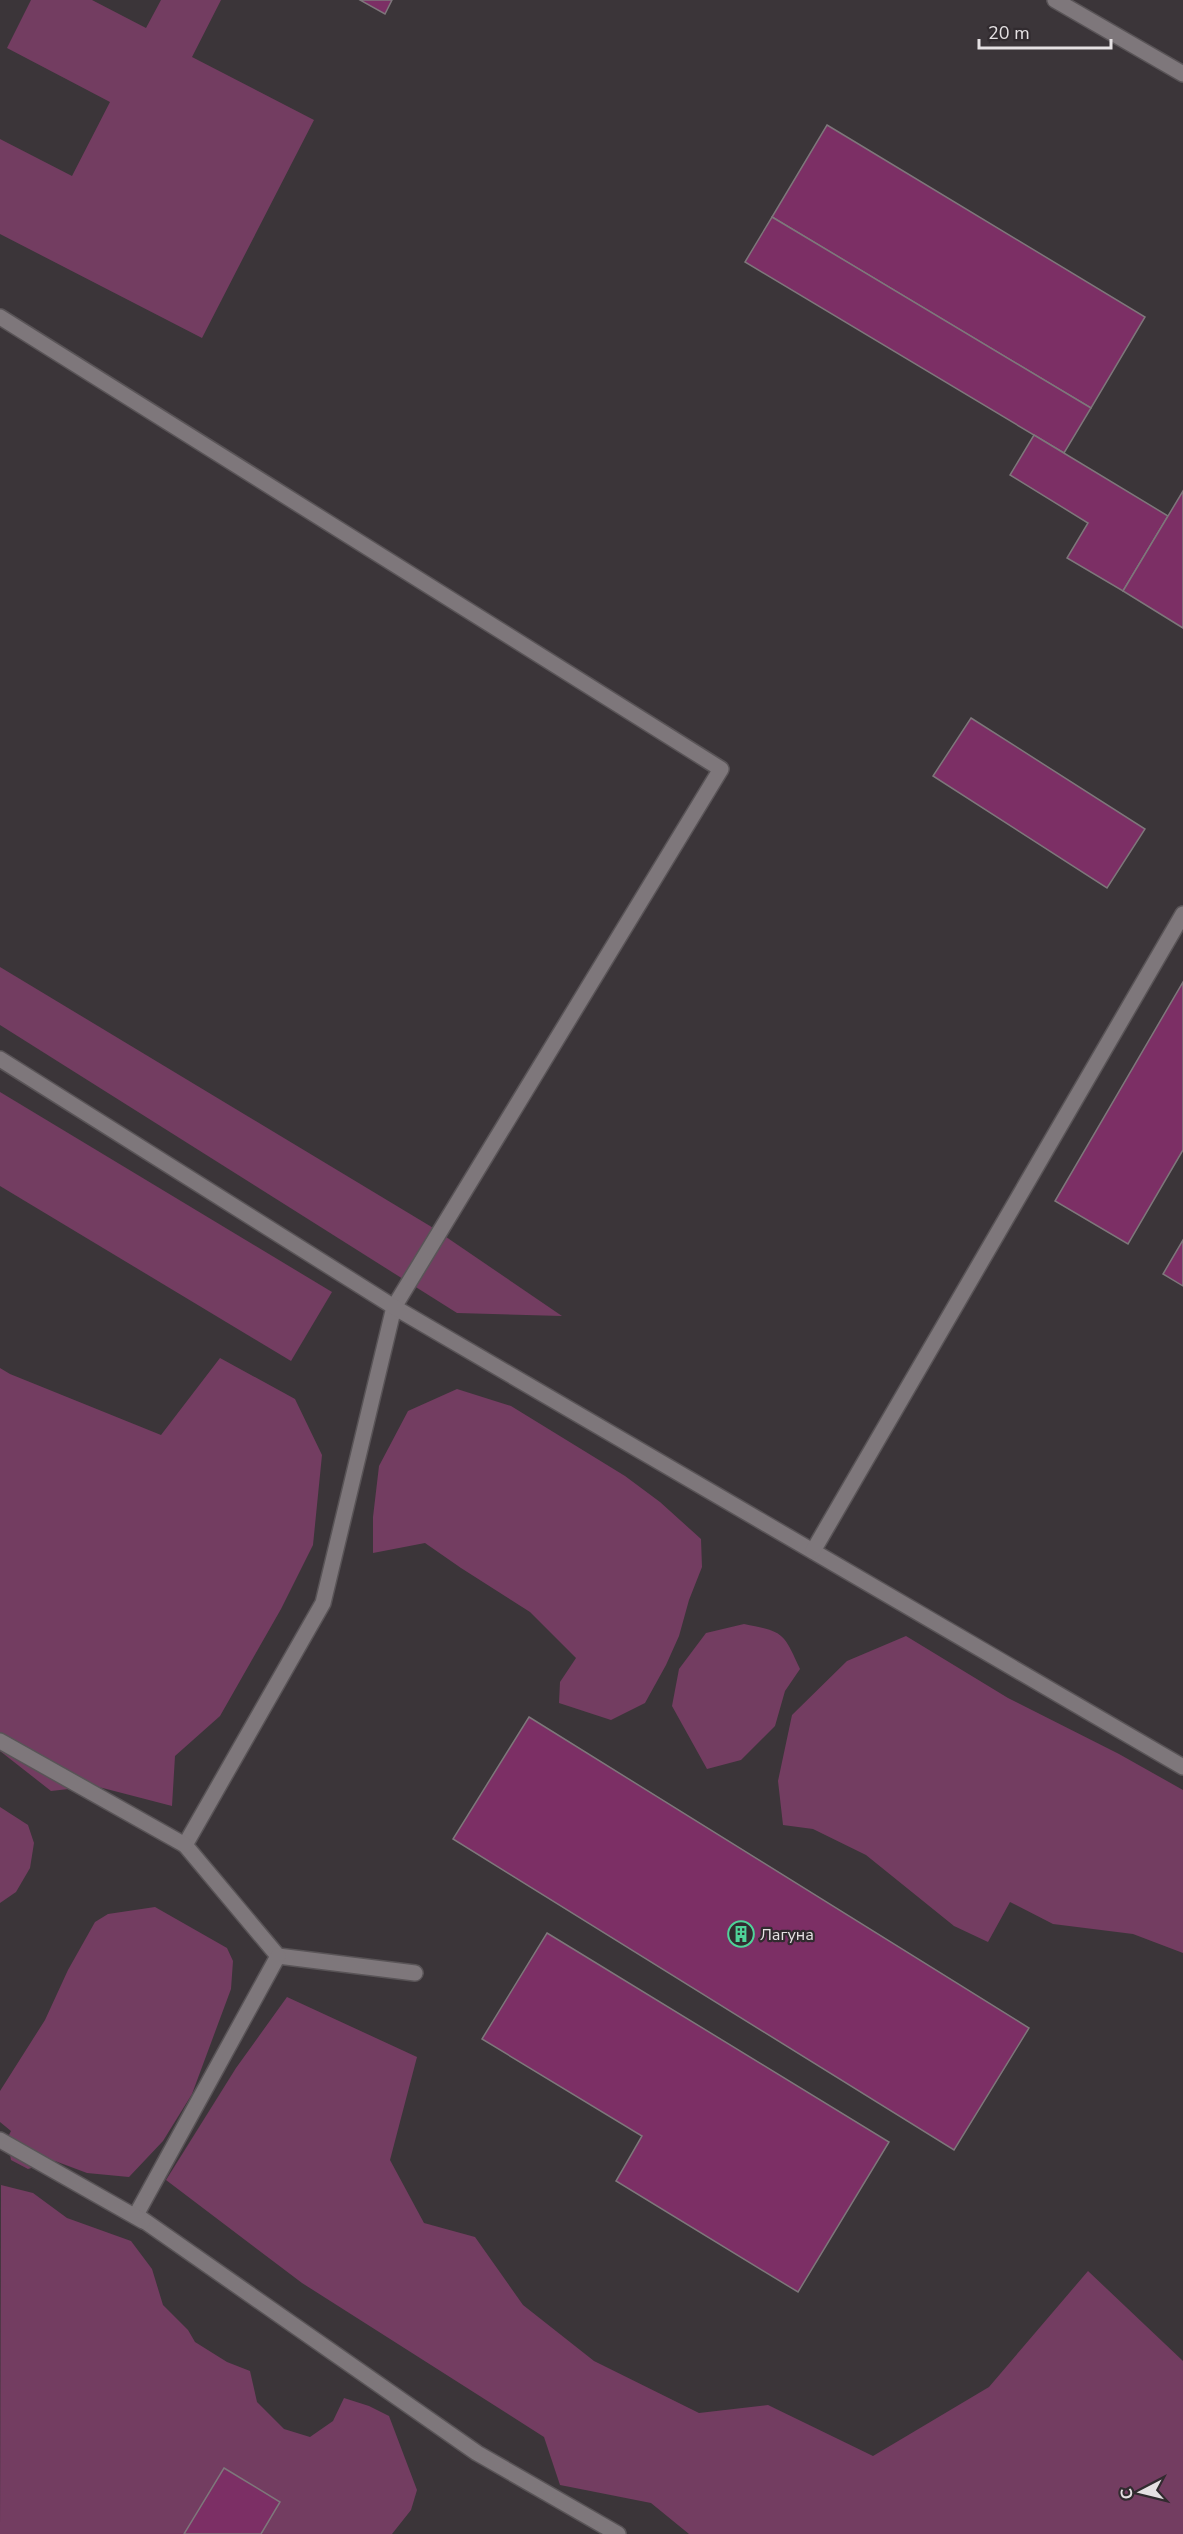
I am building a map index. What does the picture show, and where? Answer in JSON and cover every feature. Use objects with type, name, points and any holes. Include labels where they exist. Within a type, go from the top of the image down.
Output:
[{"type":"lane","points":[[1055,0],[1183,74]]},
{"type":"lane","points":[[0,317],[721,769],[394,1307],[323,1603],[184,1845]]},
{"type":"lane","points":[[813,1551],[1183,914]]},
{"type":"lane","points":[[0,1059],[394,1307],[1183,1767]]},
{"type":"lane","points":[[0,1741],[184,1845],[278,1956],[415,1973]]},
{"type":"lane","points":[[278,1956],[135,2215],[477,2453],[618,2534]]},
{"type":"lane","points":[[0,2140],[148,2224]]},
{"type":"shaded area","points":[[31,0],[92,0],[146,28],[161,0],[221,0],[192,57],[314,120],[202,338],[0,234],[0,139],[72,176],[110,102],[7,48]]},
{"type":"shaded area","points":[[0,967],[430,1226],[562,1316],[457,1313],[0,1025]]},
{"type":"shaded area","points":[[0,1092],[332,1292],[291,1361],[0,1186]]},
{"type":"shaded area","points":[[220,1358],[295,1399],[322,1455],[313,1545],[281,1609],[220,1716],[175,1756],[172,1806],[95,1786],[51,1791],[0,1751],[0,1368],[161,1435]]},
{"type":"shaded area","points":[[457,1389],[511,1406],[625,1476],[660,1502],[701,1539],[702,1567],[689,1600],[679,1636],[645,1703],[611,1720],[559,1703],[560,1682],[576,1658],[530,1612],[425,1543],[373,1553],[373,1517],[379,1466],[408,1411]]},
{"type":"shaded area","points":[[744,1624],[767,1629],[781,1636],[790,1647],[800,1669],[785,1691],[775,1726],[741,1760],[707,1769],[672,1706],[679,1669],[706,1633]]},
{"type":"shaded area","points":[[906,1636],[1008,1698],[1119,1754],[1183,1790],[1183,1953],[1133,1934],[1053,1924],[1010,1902],[988,1942],[954,1926],[866,1855],[813,1829],[783,1825],[778,1781],[792,1715],[847,1661]]},
{"type":"shaded area","points":[[0,1807],[28,1825],[34,1843],[30,1868],[16,1892],[0,1903]]},
{"type":"shaded area","points":[[155,1907],[227,1948],[233,1961],[231,1989],[192,2094],[163,2141],[129,2177],[87,2173],[55,2161],[28,2169],[11,2160],[7,2139],[11,2131],[0,2122],[0,2091],[45,2020],[68,1970],[95,1922],[108,1914]]},
{"type":"shaded area","points":[[287,1997],[417,2057],[390,2160],[424,2223],[475,2237],[523,2305],[594,2361],[699,2413],[768,2405],[873,2456],[989,2387],[1088,2271],[1183,2361],[1183,2534],[689,2534],[651,2503],[560,2485],[544,2437],[302,2283],[166,2180],[236,2068]]},
{"type":"shaded area","points":[[1,2185],[33,2193],[67,2218],[131,2241],[152,2269],[163,2305],[188,2330],[195,2342],[227,2362],[250,2371],[257,2402],[284,2429],[310,2437],[333,2421],[344,2398],[369,2406],[389,2416],[417,2490],[411,2510],[392,2534],[0,2534]]},
{"type":"building","points":[[360,0],[392,0],[385,14]]},
{"type":"building","points":[[827,125],[1145,317],[1091,408],[772,217]]},
{"type":"building","points":[[772,217],[1091,408],[1064,453],[745,262]]},
{"type":"building","points":[[1034,435],[1168,516],[1123,591],[1067,558],[1088,523],[1010,475]]},
{"type":"building","points":[[1183,491],[1183,628],[1123,591]]},
{"type":"building","points":[[971,718],[1145,829],[1107,888],[933,776]]},
{"type":"building","points":[[1183,982],[1183,1150],[1128,1244],[1055,1201]]},
{"type":"building","points":[[1183,1240],[1183,1286],[1163,1274]]},
{"type":"building","name":"Лагуна","points":[[529,1717],[1029,2028],[954,2150],[453,1839]]},
{"type":"building","points":[[547,1933],[889,2142],[798,2292],[616,2181],[642,2136],[482,2039]]},
{"type":"building","points":[[224,2468],[280,2502],[261,2534],[184,2534]]},
{"type":"place","name":"Лагуна","points":[[741,1934]]}]
